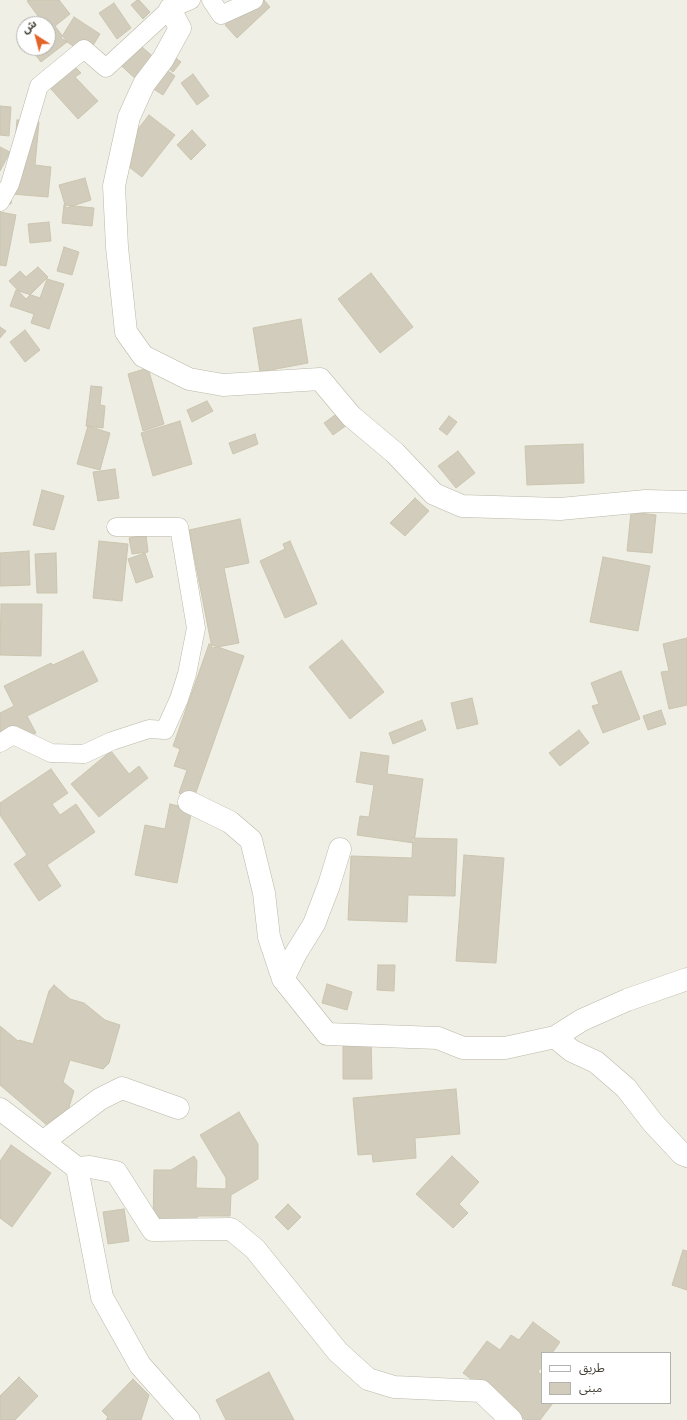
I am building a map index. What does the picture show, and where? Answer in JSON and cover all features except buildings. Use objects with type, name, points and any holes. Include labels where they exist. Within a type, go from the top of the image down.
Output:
[{"type":"street","points":[[0,202],[10,184],[39,86],[84,49],[106,68],[170,9],[190,0]]},
{"type":"street","points":[[211,0],[221,15],[254,0]]},
{"type":"street","points":[[170,9],[180,28],[163,59],[144,84],[129,116],[114,186],[117,247],[126,332],[143,356],[189,379],[223,384],[320,379],[351,416],[395,453],[434,494],[462,506],[560,509],[646,501],[687,502]]},
{"type":"street","points":[[0,743],[14,735],[51,753],[84,754],[112,741],[149,729],[165,730],[179,699],[187,674],[196,628],[179,527],[116,528]]},
{"type":"street","points":[[189,802],[230,822],[251,840],[264,893],[269,937],[283,979],[327,1034],[438,1038],[463,1048],[505,1048],[555,1037],[582,1020],[627,1000],[687,979]]},
{"type":"street","points":[[283,979],[296,953],[314,924],[329,884],[340,848]]},
{"type":"street","points":[[555,1037],[572,1051],[596,1062],[626,1088],[653,1123],[682,1154],[687,1156]]},
{"type":"street","points":[[44,1141],[100,1099],[122,1088],[178,1108]]},
{"type":"street","points":[[0,1109],[44,1141],[77,1168],[102,1297],[140,1365],[189,1420]]},
{"type":"street","points":[[77,1168],[90,1167],[116,1172],[153,1230],[231,1229],[254,1249],[338,1352],[368,1379],[394,1387],[481,1391],[511,1420]]}]
